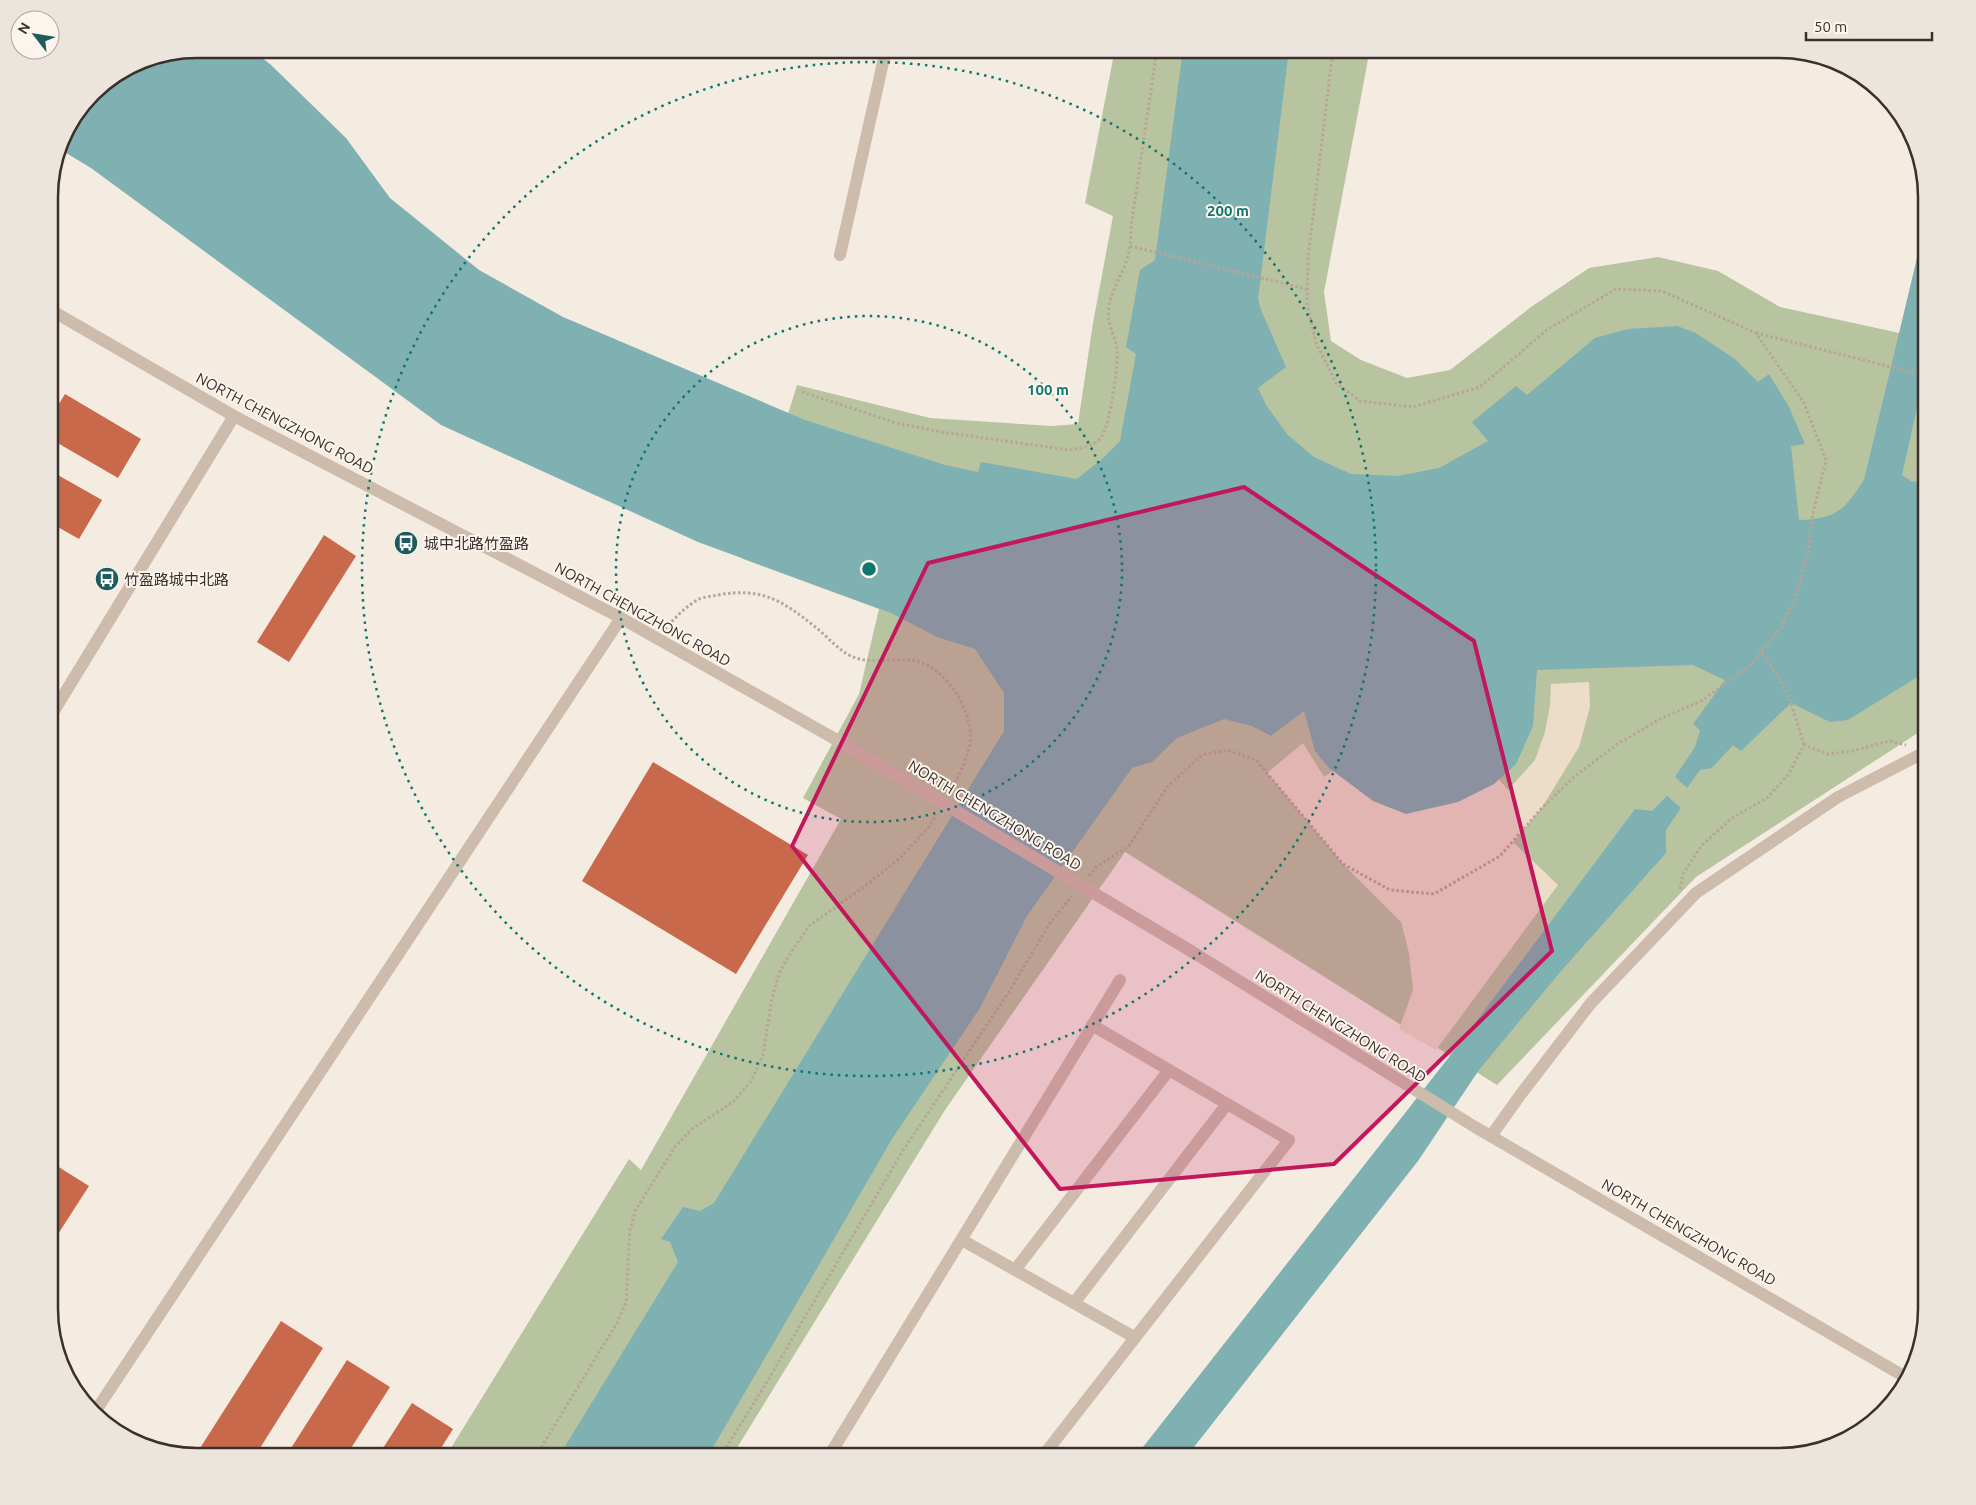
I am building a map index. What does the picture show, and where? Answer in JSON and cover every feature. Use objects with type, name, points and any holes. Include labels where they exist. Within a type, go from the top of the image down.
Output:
[{"type":"street","points":[[840,255],[884,58]]},
{"type":"street","name":"NORTH CHENGZHONG ROAD","points":[[58,314],[234,416],[621,618],[835,739],[1191,950],[1475,1127],[1901,1375]]},
{"type":"street","points":[[58,704],[234,416]]},
{"type":"street","points":[[98,1407],[621,618]]},
{"type":"street","points":[[1491,1136],[1591,1003],[1696,893],[1838,797],[1918,756]]},
{"type":"street","points":[[834,1448],[1120,980]]},
{"type":"street","points":[[1049,1448],[1289,1140],[1092,1025]]},
{"type":"street","points":[[1015,1270],[1169,1070]]},
{"type":"street","points":[[1074,1303],[1227,1104]]},
{"type":"street","points":[[962,1240],[1134,1337]]},
{"type":"path","points":[[802,392],[896,423],[942,432],[1068,450],[1087,447],[1102,437],[1108,418],[1116,370],[1117,349],[1110,328],[1108,310],[1115,285],[1125,265],[1130,246],[1155,57]]},
{"type":"path","points":[[1332,57],[1308,258],[1307,303],[1316,343],[1336,383],[1360,401],[1412,407],[1480,387],[1548,329],[1616,289],[1662,291],[1756,333],[1918,374]]},
{"type":"path","points":[[1130,246],[1307,289]]},
{"type":"path","points":[[1084,881],[1096,867],[1129,846],[1167,787],[1202,755],[1227,750],[1256,760],[1343,864],[1390,890],[1434,894],[1500,856],[1574,777],[1616,745],[1662,718],[1703,700],[1753,663],[1782,626],[1797,593],[1809,547],[1812,518],[1826,460],[1804,403],[1756,333]]},
{"type":"path","points":[[656,638],[683,611],[700,599],[726,594],[757,593],[784,603],[853,657],[859,659],[900,659],[918,662],[935,671],[952,686],[962,703],[969,723],[970,742],[964,766],[946,797]]},
{"type":"path","points":[[1679,890],[1683,874],[1701,846],[1732,818],[1767,798],[1788,775],[1804,745],[1789,697],[1762,652]]},
{"type":"path","points":[[1804,745],[1828,754],[1852,751],[1890,741],[1908,745]]},
{"type":"path","points":[[541,1448],[617,1323],[626,1303],[630,1230],[635,1212],[676,1147],[692,1129],[733,1102],[751,1081],[762,1055],[771,1002],[779,973],[793,949],[809,926],[864,887],[900,858],[928,828],[938,812]]},
{"type":"path","points":[[726,1448],[902,1152],[1010,990],[1050,923],[1073,895]]},
{"type":"highlighted area","points":[[1244,487],[1474,641],[1552,951],[1334,1164],[1060,1189],[792,846],[928,563]]},
{"type":"green space","points":[[1113,57],[1368,57],[1324,292],[1331,341],[1361,360],[1407,378],[1450,370],[1531,307],[1589,268],[1658,257],[1718,271],[1780,307],[1918,337],[1918,733],[1696,877],[1497,1085],[1125,852],[945,1110],[737,1448],[451,1448],[629,1159],[641,1170],[841,819],[803,798],[859,694],[879,609],[743,559],[797,385],[930,418],[1052,426],[1078,424],[1093,323],[1113,216],[1085,203]]},
{"type":"shaded area","points":[[1589,682],[1590,707],[1579,747],[1541,809],[1513,842],[1558,885],[1436,1050],[1399,1029],[1413,990],[1409,953],[1401,922],[1343,864],[1267,773],[1303,743],[1324,777],[1340,766],[1495,775],[1508,790],[1535,760],[1545,732],[1550,705],[1551,684]]},
{"type":"water","points":[[1182,57],[1288,57],[1258,299],[1286,367],[1258,388],[1266,405],[1287,434],[1314,457],[1351,474],[1397,476],[1439,468],[1488,441],[1472,422],[1516,386],[1527,395],[1595,338],[1628,329],[1677,326],[1694,332],[1735,359],[1758,382],[1769,374],[1789,407],[1805,444],[1791,446],[1799,520],[1822,518],[1831,515],[1845,506],[1864,480],[1918,254],[1918,403],[1902,475],[1911,481],[1918,482],[1918,677],[1848,720],[1830,722],[1791,703],[1741,751],[1733,745],[1712,768],[1700,770],[1687,788],[1675,777],[1695,747],[1700,730],[1693,724],[1725,680],[1693,665],[1537,670],[1533,726],[1516,764],[1494,784],[1458,802],[1406,814],[1373,801],[1329,768],[1315,751],[1304,711],[1271,736],[1252,726],[1224,719],[1177,738],[1152,762],[1132,768],[1027,916],[980,1008],[892,1139],[713,1448],[564,1448],[678,1262],[670,1242],[661,1239],[683,1207],[700,1211],[714,1203],[1004,731],[1004,693],[975,649],[937,637],[891,613],[698,542],[441,425],[91,168],[65,152],[76,127],[86,112],[98,98],[119,81],[143,68],[169,60],[187,58],[262,58],[346,138],[390,198],[479,270],[563,317],[805,420],[945,465],[978,472],[981,462],[1077,479],[1102,459],[1120,441],[1136,354],[1126,347],[1140,270],[1155,260]]},
{"type":"water","points":[[1667,796],[1681,808],[1666,830],[1666,853],[1562,970],[1479,1070],[1418,1161],[1193,1448],[1142,1448],[1460,1043],[1635,809],[1652,811]]},
{"type":"building","points":[[65,394],[141,439],[118,478],[58,443],[58,405]]},
{"type":"building","points":[[58,475],[102,500],[79,539],[58,527]]},
{"type":"building","points":[[324,535],[356,556],[289,662],[257,642]]},
{"type":"building","points":[[653,762],[808,855],[736,974],[582,881]]},
{"type":"building","points":[[58,1167],[89,1186],[58,1234]]},
{"type":"building","points":[[281,1321],[323,1348],[260,1448],[200,1448]]},
{"type":"building","points":[[347,1360],[390,1387],[351,1448],[291,1448]]},
{"type":"building","points":[[412,1403],[453,1429],[441,1448],[383,1448]]},
{"type":"place","name":"城中北路竹盈路","points":[[406,543]]},
{"type":"place","name":"竹盈路城中北路","points":[[107,579]]}]
